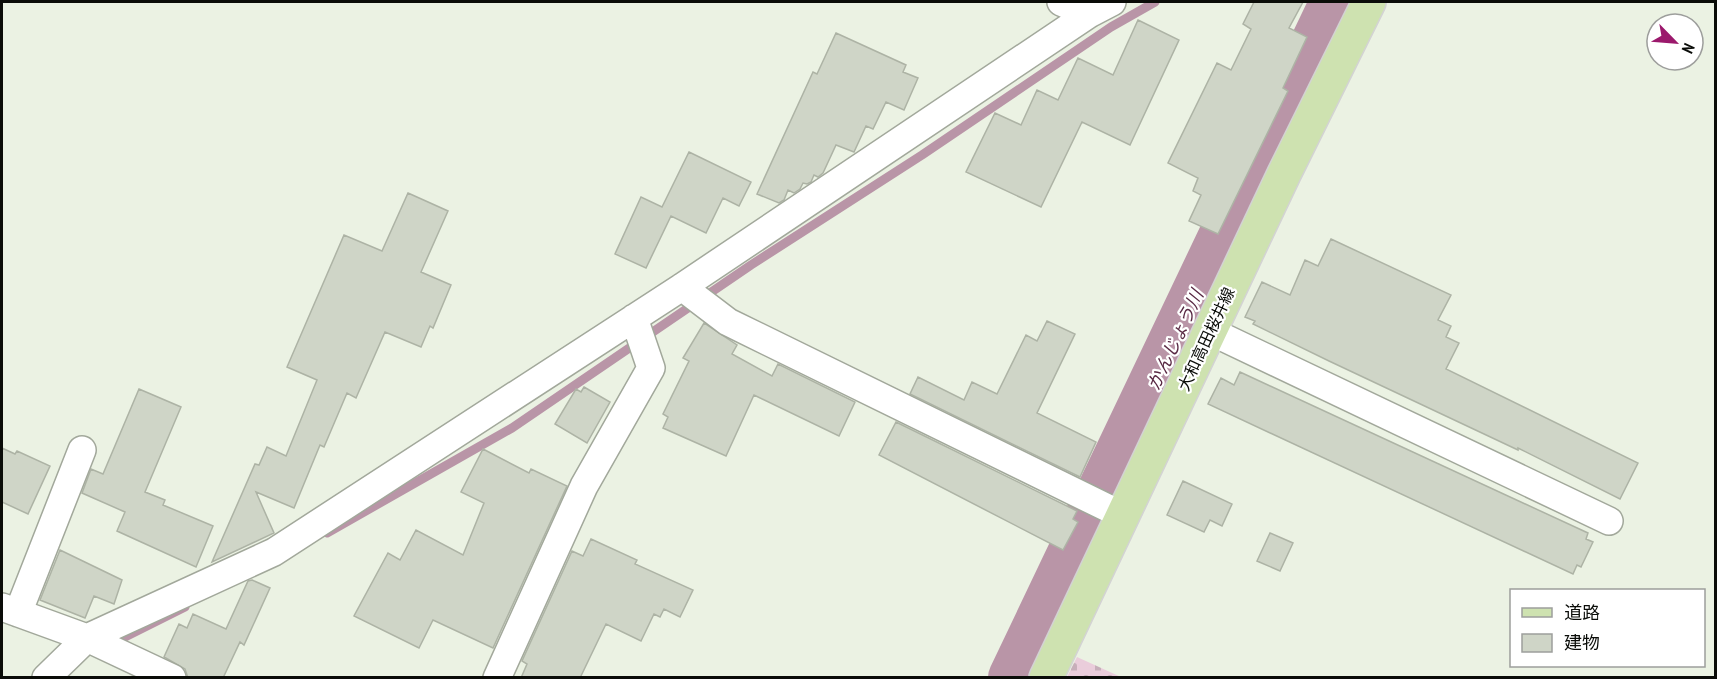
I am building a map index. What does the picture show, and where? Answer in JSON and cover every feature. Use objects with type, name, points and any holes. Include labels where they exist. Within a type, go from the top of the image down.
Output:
[{"type":"main road","name":"大和高田桜井線","points":[[1046,678],[1108,508],[1210,332],[1284,174],[1369,2]]},
{"type":"street","points":[[1061,2],[1101,8]]},
{"type":"street","points":[[46,678],[87,638],[274,552],[682,287],[1101,8]]},
{"type":"street","points":[[682,287],[728,322],[1108,508]]},
{"type":"street","points":[[497,678],[584,486],[651,368],[634,318]]},
{"type":"street","points":[[1210,332],[1609,521]]},
{"type":"street","points":[[82,450],[10,610],[87,638],[172,678]]},
{"type":"green space","points":[[1077,657],[1121,677],[1067,677]]},
{"type":"building","points":[[1254,2],[1303,2],[1289,28],[1307,37],[1283,88],[1288,91],[1218,234],[1189,221],[1201,195],[1193,191],[1198,178],[1168,163],[1217,63],[1231,70],[1251,29],[1243,24]]},
{"type":"building","points":[[1138,20],[1179,40],[1130,145],[1082,122],[1041,207],[966,172],[995,113],[1021,125],[1037,90],[1058,100],[1078,58],[1113,75]]},
{"type":"building","points":[[836,33],[906,65],[903,72],[918,78],[904,110],[886,102],[873,129],[866,126],[854,152],[836,145],[823,173],[818,177],[814,175],[811,182],[803,183],[794,193],[788,190],[784,200],[779,203],[757,194],[813,72],[817,74]]},
{"type":"building","points":[[689,152],[751,182],[739,206],[723,198],[706,233],[671,216],[646,268],[615,254],[641,197],[662,207]]},
{"type":"building","points":[[408,193],[448,211],[421,272],[451,285],[433,328],[430,326],[421,347],[385,332],[356,398],[347,393],[324,447],[320,445],[294,508],[256,492],[274,533],[212,562],[255,464],[259,465],[267,447],[286,456],[317,380],[287,367],[344,235],[382,251]]},
{"type":"building","points":[[1331,239],[1451,295],[1438,320],[1451,326],[1446,337],[1459,343],[1446,369],[1638,463],[1620,499],[1518,448],[1518,450],[1329,361],[1253,324],[1255,321],[1245,317],[1262,282],[1290,295],[1305,260],[1318,266]]},
{"type":"building","points":[[1047,321],[1075,334],[1037,413],[1096,442],[1080,477],[910,394],[918,377],[964,400],[972,382],[997,394],[1026,335],[1037,341]]},
{"type":"building","points":[[704,323],[737,345],[732,354],[772,376],[778,364],[855,402],[839,436],[754,395],[726,456],[663,428],[668,417],[663,414],[689,361],[683,358]]},
{"type":"building","points":[[1240,372],[1588,533],[1586,539],[1593,542],[1581,567],[1577,565],[1573,574],[1208,404],[1221,378],[1234,385]]},
{"type":"building","points":[[584,387],[610,402],[587,443],[555,424],[576,389],[581,392]]},
{"type":"building","points":[[139,389],[181,407],[145,492],[165,500],[163,505],[213,526],[196,567],[117,531],[125,512],[82,493],[91,469],[103,474]]},
{"type":"building","points":[[896,422],[1077,511],[1073,519],[1078,522],[1063,550],[879,455]]},
{"type":"building","points":[[2,448],[15,454],[17,451],[50,466],[28,514],[2,502]]},
{"type":"building","points":[[483,449],[529,473],[531,469],[567,486],[493,648],[433,620],[419,648],[354,616],[388,553],[400,560],[416,530],[463,555],[484,503],[461,492]]},
{"type":"building","points":[[1183,481],[1232,504],[1222,526],[1210,520],[1204,532],[1167,515]]},
{"type":"building","points":[[1270,533],[1293,543],[1280,571],[1257,561]]},
{"type":"building","points":[[591,539],[637,560],[635,564],[693,590],[680,617],[664,609],[660,617],[654,614],[641,641],[606,624],[580,678],[521,678],[527,664],[522,661],[572,551],[583,556]]},
{"type":"building","points":[[60,550],[122,580],[114,604],[94,596],[85,618],[40,600]]},
{"type":"building","points":[[252,580],[270,588],[244,645],[240,642],[223,678],[188,678],[185,669],[164,657],[179,624],[187,628],[193,614],[226,629],[248,581]]},
{"type":"waterway","points":[[327,533],[512,428],[751,265],[922,155],[1111,27],[1155,2]]},
{"type":"waterway","name":"かんじょう川","points":[[1014,678],[1336,2]]},
{"type":"waterway","points":[[111,644],[185,607]]}]
